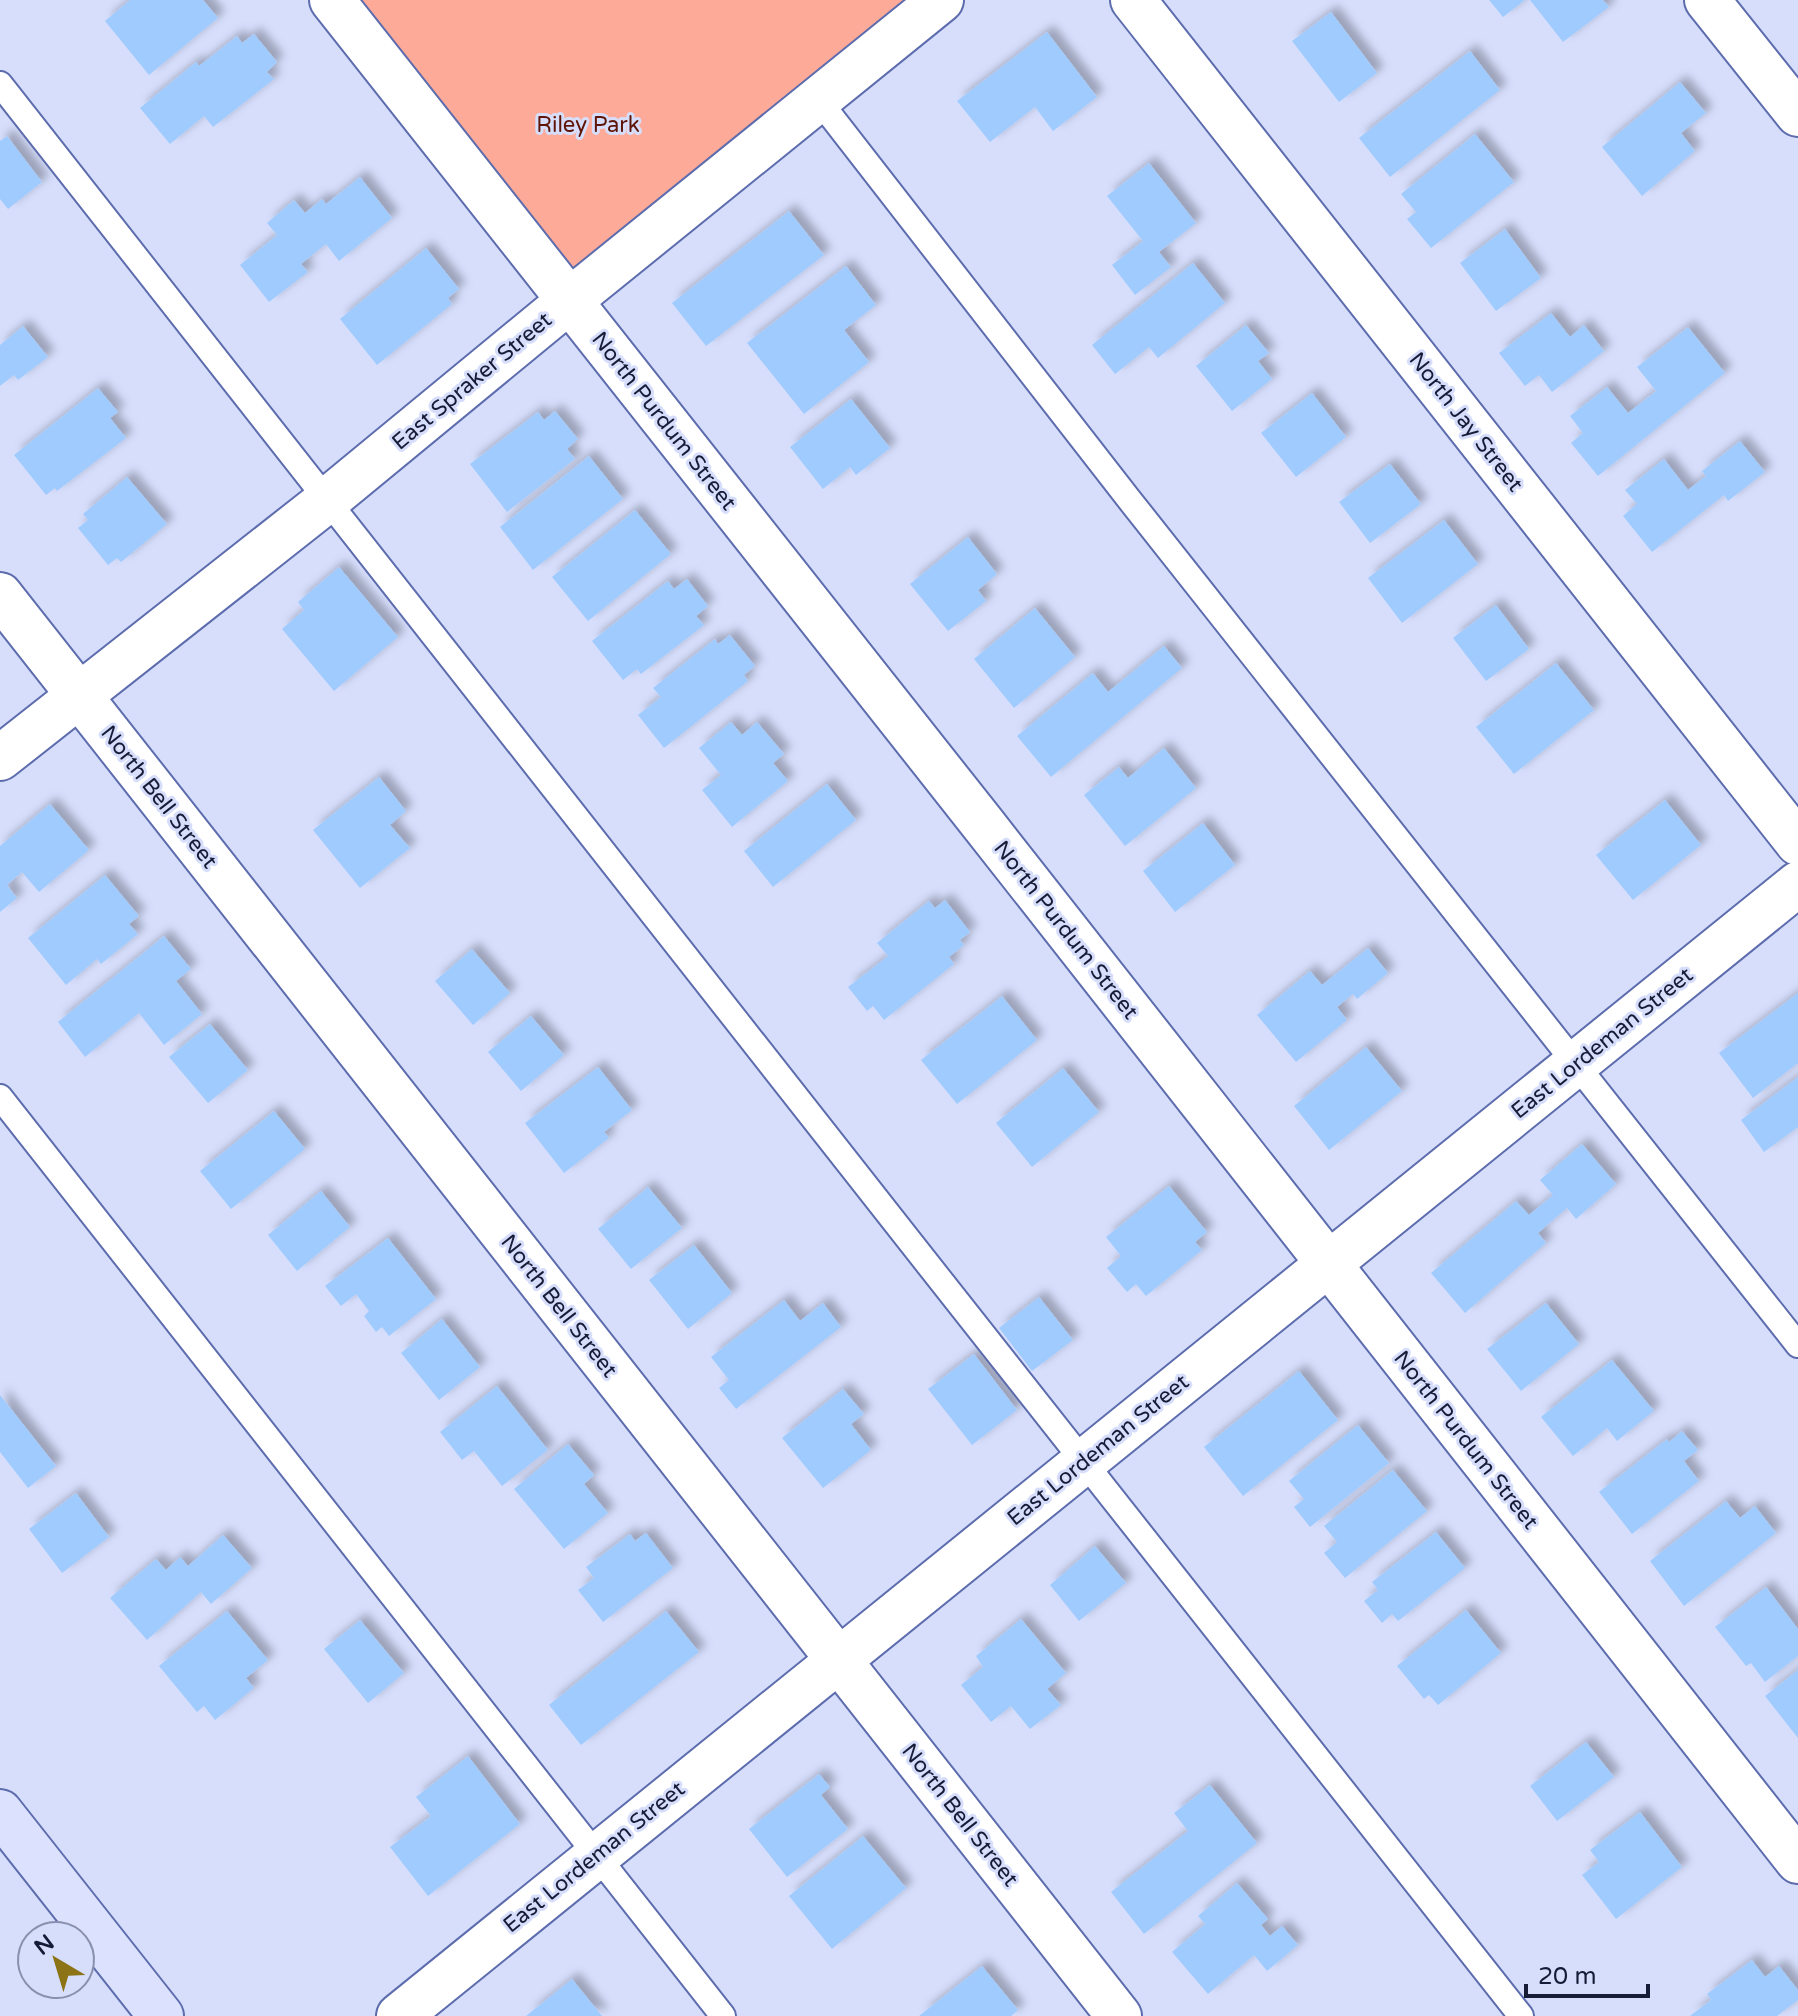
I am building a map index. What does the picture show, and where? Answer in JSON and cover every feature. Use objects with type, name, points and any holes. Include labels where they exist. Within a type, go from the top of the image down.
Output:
[{"type":"main road","points":[[0,1812],[161,2016]]},
{"type":"street","name":"North Purdum Street","points":[[332,0],[1798,1861]]},
{"type":"street","name":"East Spraker Street","points":[[0,758],[325,502],[941,0]]},
{"type":"street","name":"North Jay Street","points":[[1133,0],[1798,843]]},
{"type":"street","points":[[1707,0],[1798,114]]},
{"type":"street","name":"North Bell Street","points":[[0,595],[1119,2016]]},
{"type":"street","name":"East Lordeman Street","points":[[399,2016],[1798,884]]},
{"type":"lane","points":[[0,84],[325,502],[1086,1461],[1521,2016]]},
{"type":"lane","points":[[817,98],[1128,498],[1798,1345]]},
{"type":"lane","points":[[0,1097],[723,2016]]},
{"type":"green space","name":"Riley Park","points":[[332,0],[942,0],[569,301]]},
{"type":"building","points":[[130,0],[203,0],[218,18],[149,75],[105,21]]},
{"type":"building","points":[[1489,0],[1525,0],[1503,17]]},
{"type":"building","points":[[1530,0],[1603,0],[1609,7],[1563,42]]},
{"type":"building","points":[[1331,12],[1377,73],[1339,102],[1292,41]]},
{"type":"building","points":[[1047,32],[1097,97],[1053,131],[1035,107],[990,142],[957,101]]},
{"type":"building","points":[[254,34],[277,62],[267,72],[274,79],[213,127],[204,116],[170,144],[140,108],[196,62],[199,66],[237,36],[242,43]]},
{"type":"building","points":[[1470,51],[1500,90],[1390,177],[1359,138]]},
{"type":"building","points":[[1680,82],[1706,113],[1681,133],[1695,151],[1642,196],[1602,147]]},
{"type":"building","points":[[1475,134],[1514,182],[1431,248],[1407,219],[1416,212],[1401,194]]},
{"type":"building","points":[[7,136],[42,182],[8,209],[0,199],[0,141]]},
{"type":"building","points":[[1149,163],[1196,223],[1159,252],[1171,267],[1135,295],[1112,265],[1143,241],[1107,196]]},
{"type":"building","points":[[360,177],[392,218],[339,261],[326,244],[301,264],[308,272],[269,302],[240,265],[277,235],[267,223],[294,200],[305,213],[322,199],[326,204]]},
{"type":"building","points":[[789,211],[824,255],[706,346],[672,303]]},
{"type":"building","points":[[1505,229],[1541,278],[1496,311],[1460,263]]},
{"type":"building","points":[[426,248],[459,289],[448,298],[452,304],[377,365],[340,319]]},
{"type":"building","points":[[1193,263],[1225,303],[1158,358],[1149,347],[1115,374],[1092,345]]},
{"type":"building","points":[[846,266],[876,305],[844,330],[869,362],[804,414],[747,343]]},
{"type":"building","points":[[1551,313],[1570,337],[1584,325],[1604,351],[1552,392],[1539,375],[1525,386],[1499,353]]},
{"type":"building","points":[[1246,325],[1269,353],[1258,361],[1272,379],[1232,411],[1196,366]]},
{"type":"building","points":[[23,326],[48,357],[18,380],[14,375],[0,386],[0,345]]},
{"type":"building","points":[[1688,327],[1725,373],[1598,476],[1571,443],[1583,433],[1570,416],[1607,387],[1628,413],[1656,391],[1637,367]]},
{"type":"building","points":[[98,388],[118,412],[110,418],[126,438],[57,491],[55,488],[46,495],[14,455]]},
{"type":"building","points":[[1312,393],[1346,437],[1296,477],[1261,433]]},
{"type":"building","points":[[851,399],[890,448],[856,475],[850,467],[823,489],[790,447]]},
{"type":"building","points":[[555,411],[578,439],[567,449],[575,459],[507,512],[470,464],[538,412],[544,420]]},
{"type":"building","points":[[1740,441],[1765,472],[1728,501],[1724,495],[1652,552],[1623,516],[1637,504],[1625,490],[1664,459],[1688,490],[1706,476],[1702,471]]},
{"type":"building","points":[[589,456],[623,499],[533,570],[500,527]]},
{"type":"building","points":[[1390,464],[1421,504],[1370,543],[1339,502]]},
{"type":"building","points":[[127,477],[167,524],[121,562],[117,558],[108,565],[78,528],[88,520],[83,514]]},
{"type":"building","points":[[635,510],[671,554],[588,621],[552,577]]},
{"type":"building","points":[[1444,520],[1478,564],[1402,623],[1368,578]]},
{"type":"building","points":[[968,537],[997,574],[978,590],[986,601],[948,631],[910,584]]},
{"type":"building","points":[[339,567],[398,637],[334,691],[282,629],[304,610],[298,602]]},
{"type":"building","points":[[687,579],[708,606],[696,616],[704,625],[641,674],[637,669],[623,680],[592,641],[668,581],[674,589]]},
{"type":"building","points":[[1496,605],[1529,649],[1486,681],[1453,638]]},
{"type":"building","points":[[1035,608],[1075,657],[1014,708],[974,659]]},
{"type":"building","points":[[730,635],[755,666],[744,675],[748,681],[664,748],[638,715],[661,697],[653,688],[715,639],[718,644]]},
{"type":"building","points":[[1164,646],[1182,668],[1051,777],[1017,736],[1093,673],[1108,692]]},
{"type":"building","points":[[1556,663],[1594,710],[1514,774],[1476,727]]},
{"type":"building","points":[[731,722],[742,735],[757,722],[784,754],[773,763],[788,781],[732,827],[702,790],[721,775],[699,748]]},
{"type":"building","points":[[1164,748],[1196,788],[1125,846],[1084,795],[1119,767],[1128,778]]},
{"type":"building","points":[[379,777],[406,811],[390,825],[410,848],[360,888],[313,830]]},
{"type":"building","points":[[827,784],[856,820],[773,887],[744,851]]},
{"type":"building","points":[[1665,800],[1701,845],[1633,900],[1596,855]]},
{"type":"building","points":[[50,804],[89,850],[39,892],[22,872],[7,885],[17,898],[0,912],[0,846]]},
{"type":"building","points":[[1203,823],[1235,865],[1175,912],[1143,871]]},
{"type":"building","points":[[105,875],[139,916],[129,924],[138,934],[101,964],[97,959],[66,985],[28,938]]},
{"type":"building","points":[[945,900],[970,932],[960,940],[964,945],[949,957],[954,964],[884,1020],[873,1006],[867,1011],[848,987],[888,956],[877,943],[929,901],[935,908]]},
{"type":"building","points":[[164,936],[191,969],[176,981],[202,1014],[164,1045],[139,1013],[85,1057],[58,1022]]},
{"type":"building","points":[[1368,948],[1388,973],[1357,999],[1353,994],[1337,1007],[1347,1020],[1296,1062],[1257,1015],[1310,971],[1322,985]]},
{"type":"building","points":[[472,949],[510,993],[473,1025],[435,981]]},
{"type":"building","points":[[1798,993],[1798,1063],[1753,1098],[1719,1053]]},
{"type":"building","points":[[1002,996],[1037,1040],[957,1104],[921,1060]]},
{"type":"building","points":[[531,1016],[564,1055],[521,1091],[488,1052]]},
{"type":"building","points":[[210,1024],[248,1070],[208,1103],[169,1057]]},
{"type":"building","points":[[1366,1047],[1402,1091],[1329,1150],[1294,1106]]},
{"type":"building","points":[[598,1067],[632,1110],[604,1132],[609,1138],[564,1173],[525,1123]]},
{"type":"building","points":[[1063,1068],[1099,1112],[1032,1167],[996,1123]]},
{"type":"building","points":[[1798,1077],[1798,1127],[1764,1152],[1741,1120]]},
{"type":"building","points":[[274,1111],[305,1149],[231,1209],[200,1171]]},
{"type":"building","points":[[1582,1144],[1616,1184],[1576,1219],[1567,1208],[1538,1233],[1546,1243],[1465,1313],[1431,1273],[1516,1201],[1529,1215],[1553,1195],[1540,1180]]},
{"type":"building","points":[[1169,1186],[1207,1232],[1195,1242],[1202,1250],[1146,1296],[1136,1284],[1127,1292],[1107,1268],[1121,1256],[1106,1237]]},
{"type":"building","points":[[648,1187],[682,1228],[631,1269],[598,1229]]},
{"type":"building","points":[[321,1191],[350,1227],[297,1271],[268,1235]]},
{"type":"building","points":[[388,1238],[436,1299],[389,1336],[382,1327],[376,1332],[364,1316],[369,1311],[356,1294],[341,1306],[325,1286]]},
{"type":"building","points":[[694,1245],[732,1293],[688,1329],[649,1280]]},
{"type":"building","points":[[1039,1297],[1073,1340],[1032,1371],[999,1328]]},
{"type":"building","points":[[784,1300],[800,1321],[823,1303],[841,1327],[736,1409],[719,1388],[729,1380],[711,1357]]},
{"type":"building","points":[[1546,1303],[1579,1344],[1521,1391],[1487,1349]]},
{"type":"building","points":[[442,1319],[480,1367],[439,1400],[401,1353]]},
{"type":"building","points":[[974,1354],[1017,1410],[972,1445],[928,1389]]},
{"type":"building","points":[[1612,1360],[1654,1411],[1617,1441],[1607,1428],[1573,1456],[1541,1417]]},
{"type":"building","points":[[1299,1371],[1338,1420],[1243,1496],[1204,1447]]},
{"type":"building","points":[[497,1386],[548,1450],[502,1486],[474,1451],[462,1460],[440,1432]]},
{"type":"building","points":[[843,1389],[864,1414],[851,1424],[871,1450],[823,1488],[782,1438]]},
{"type":"building","points":[[0,1395],[56,1466],[28,1488],[0,1452]]},
{"type":"building","points":[[1358,1425],[1389,1463],[1310,1527],[1294,1507],[1304,1499],[1289,1481]]},
{"type":"building","points":[[1682,1431],[1698,1450],[1684,1461],[1699,1481],[1632,1534],[1599,1492],[1667,1439],[1669,1442]]},
{"type":"building","points":[[568,1444],[594,1475],[584,1484],[608,1513],[564,1549],[514,1489]]},
{"type":"building","points":[[1393,1470],[1427,1511],[1345,1578],[1324,1553],[1337,1542],[1324,1526]]},
{"type":"building","points":[[76,1493],[109,1537],[62,1573],[29,1529]]},
{"type":"building","points":[[1726,1501],[1740,1518],[1755,1506],[1776,1533],[1684,1606],[1650,1561]]},
{"type":"building","points":[[1436,1532],[1465,1568],[1398,1621],[1392,1614],[1382,1623],[1364,1601],[1378,1590],[1372,1582]]},
{"type":"building","points":[[646,1533],[673,1568],[603,1622],[578,1590],[594,1578],[586,1567],[630,1534],[635,1541]]},
{"type":"building","points":[[223,1535],[252,1568],[211,1604],[201,1592],[147,1640],[110,1598],[156,1559],[166,1570],[180,1557],[188,1566]]},
{"type":"building","points":[[1095,1546],[1126,1583],[1079,1621],[1050,1585]]},
{"type":"building","points":[[1766,1587],[1798,1629],[1798,1656],[1765,1682],[1751,1663],[1746,1666],[1715,1627]]},
{"type":"building","points":[[1466,1610],[1501,1653],[1438,1705],[1429,1695],[1424,1699],[1397,1666]]},
{"type":"building","points":[[227,1611],[268,1660],[246,1678],[254,1688],[215,1720],[204,1706],[197,1712],[159,1666]]},
{"type":"building","points":[[666,1611],[699,1652],[581,1745],[549,1705]]},
{"type":"building","points":[[1021,1619],[1066,1673],[1047,1689],[1061,1705],[1030,1729],[1011,1706],[991,1722],[961,1685],[983,1667],[976,1656]]},
{"type":"building","points":[[360,1620],[404,1673],[368,1703],[324,1649]]},
{"type":"building","points":[[1798,1670],[1798,1738],[1765,1696]]},
{"type":"building","points":[[1586,1742],[1614,1777],[1557,1821],[1530,1786]]},
{"type":"building","points":[[468,1756],[520,1824],[428,1896],[390,1847],[431,1816],[416,1797]]},
{"type":"building","points":[[819,1774],[830,1787],[821,1795],[848,1829],[787,1877],[749,1829]]},
{"type":"building","points":[[1210,1785],[1257,1843],[1144,1934],[1111,1892],[1188,1831],[1174,1813]]},
{"type":"building","points":[[1640,1812],[1682,1867],[1616,1919],[1582,1875],[1599,1862],[1590,1850]]},
{"type":"building","points":[[863,1836],[906,1888],[832,1949],[789,1896]]},
{"type":"building","points":[[1237,1883],[1268,1919],[1261,1925],[1270,1936],[1282,1926],[1298,1945],[1267,1971],[1254,1955],[1208,1994],[1172,1952],[1205,1924],[1198,1916]]},
{"type":"building","points":[[1752,1960],[1765,1977],[1779,1966],[1798,1990],[1798,2000],[1777,2016],[1690,2016],[1711,2000],[1707,1994]]},
{"type":"building","points":[[982,1966],[1018,2010],[1011,2016],[919,2016]]},
{"type":"building","points":[[572,1979],[602,2016],[526,2016]]}]
